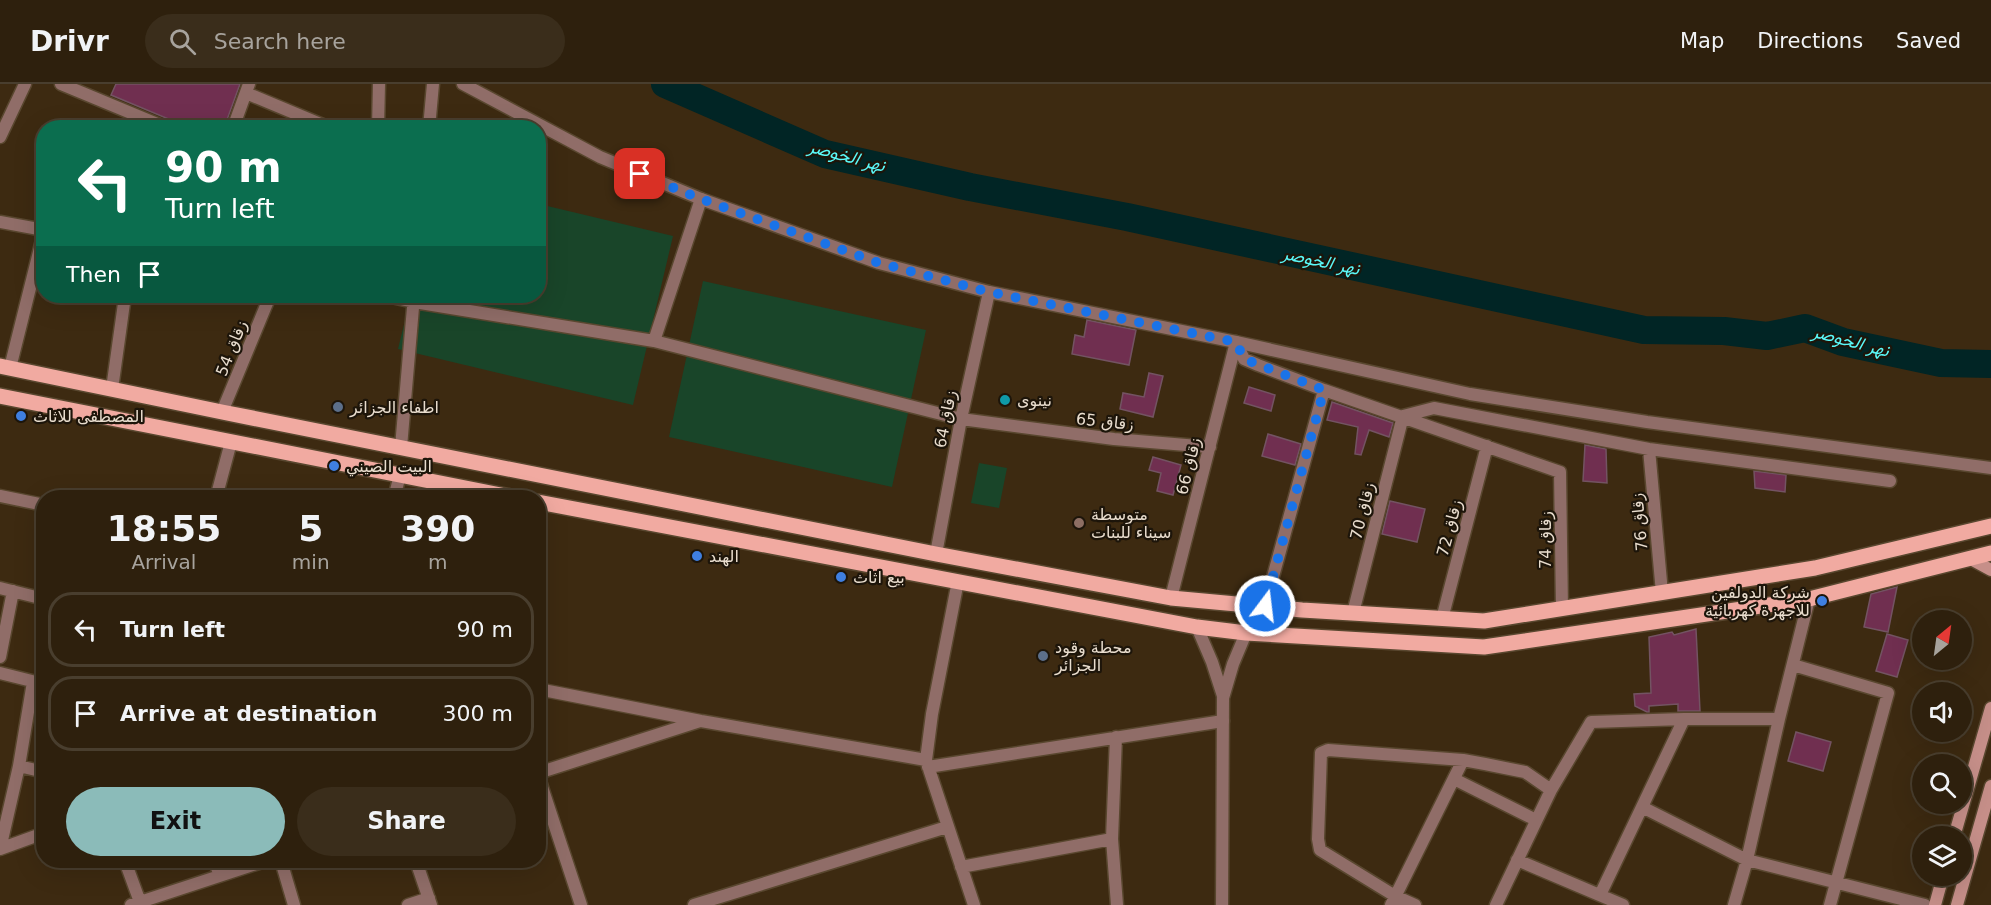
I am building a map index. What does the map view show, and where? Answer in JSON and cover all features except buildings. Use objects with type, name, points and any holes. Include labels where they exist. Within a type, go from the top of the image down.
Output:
[{"type":"main road","points":[[5,367],[936,554],[1171,598],[1265,606],[1484,621],[1815,568],[1991,526]]},
{"type":"main road","points":[[0,396],[476,490]]},
{"type":"main road","points":[[546,504],[1197,627],[1246,633],[1484,647],[1809,598],[1991,553]]},
{"type":"main road","points":[[1969,558],[1991,570]]},
{"type":"main road","points":[[1957,826],[1991,708]]},
{"type":"main road","points":[[1957,905],[1991,786]]},
{"type":"main road","points":[[1935,905],[1940,886]]},
{"type":"street","points":[[0,137],[25,84]]},
{"type":"street","points":[[61,84],[148,120]]},
{"type":"street","points":[[378,120],[379,84]]},
{"type":"street","points":[[430,120],[433,84]]},
{"type":"street","points":[[463,84],[531,120]]},
{"type":"street","points":[[236,120],[247,88],[313,120]]},
{"type":"street","points":[[546,128],[600,157],[701,199],[879,263],[989,292],[1236,342],[1470,394],[1647,422],[1991,468]]},
{"type":"street","points":[[654,340],[701,199]]},
{"type":"street","points":[[0,222],[36,229]]},
{"type":"street","points":[[5,367],[36,259]]},
{"type":"street","name":"زقاق 64","points":[[936,554],[961,419],[989,292]]},
{"type":"street","points":[[112,389],[124,303]]},
{"type":"street","name":"زقاق 54","points":[[222,412],[267,303]]},
{"type":"street","points":[[401,447],[414,303]]},
{"type":"street","name":"زقاق 65","points":[[437,303],[654,340],[961,419],[1114,440],[1210,447]]},
{"type":"street","points":[[1236,342],[1244,359],[1324,390],[1487,446]]},
{"type":"street","name":"زقاق 66","points":[[1171,598],[1236,342]]},
{"type":"street","points":[[1265,606],[1324,390]]},
{"type":"street","points":[[1402,416],[1434,408],[1649,449],[1890,481]]},
{"type":"street","name":"زقاق 70","points":[[1353,613],[1402,416]]},
{"type":"street","points":[[218,490],[231,442]]},
{"type":"street","name":"زقاق 74","points":[[1487,446],[1560,472],[1562,609]]},
{"type":"street","name":"زقاق 72","points":[[1442,619],[1487,446]]},
{"type":"street","name":"زقاق 76","points":[[1649,449],[1662,593]]},
{"type":"street","points":[[396,490],[400,475]]},
{"type":"street","points":[[0,496],[36,504]]},
{"type":"street","points":[[958,581],[932,714],[927,763],[974,905]]},
{"type":"street","points":[[0,657],[6,590],[36,597]]},
{"type":"street","points":[[1734,905],[1747,860],[1809,598]]},
{"type":"street","points":[[1197,627],[1212,662],[1223,698]]},
{"type":"street","points":[[1222,905],[1223,698],[1233,664],[1246,633]]},
{"type":"street","points":[[1793,665],[1888,693],[1830,905]]},
{"type":"street","points":[[0,674],[36,683]]},
{"type":"street","points":[[546,690],[927,763],[1223,721]]},
{"type":"street","points":[[36,692],[0,849],[36,836]]},
{"type":"street","points":[[1600,895],[1684,719]]},
{"type":"street","points":[[1496,905],[1551,790],[1591,722],[1779,719]]},
{"type":"street","points":[[546,771],[701,721]]},
{"type":"street","points":[[1116,737],[1112,839],[1117,905]]},
{"type":"street","points":[[1415,905],[1393,900],[1320,850],[1318,839],[1321,753],[1328,750],[1463,760],[1525,772],[1551,790]]},
{"type":"street","points":[[1393,900],[1463,760]]},
{"type":"street","points":[[19,766],[36,770]]},
{"type":"street","points":[[1454,779],[1536,820]]},
{"type":"street","points":[[546,798],[581,905]]},
{"type":"street","points":[[1642,807],[1747,860],[1925,905]]},
{"type":"street","points":[[694,905],[947,827]]},
{"type":"street","points":[[961,867],[1112,839]]},
{"type":"street","points":[[1517,860],[1623,905]]},
{"type":"street","points":[[127,868],[135,904],[242,868]]},
{"type":"street","points":[[217,868],[220,875]]},
{"type":"street","points":[[283,868],[294,905]]},
{"type":"street","points":[[408,905],[430,901],[418,868]]},
{"type":"green space","points":[[546,206],[673,236],[633,405],[398,349],[409,303],[546,303]]},
{"type":"green space","points":[[703,281],[926,330],[892,487],[669,437]]},
{"type":"green space","points":[[979,463],[1007,468],[999,508],[971,503]]},
{"type":"waterway","name":"نهر الخوصر","points":[[665,84],[825,154],[970,187],[1127,217],[1644,330],[1724,331],[1767,336],[1805,328],[1843,342],[1941,363],[1991,364]]},
{"type":"place","name":"نينوى","points":[[1005,400]]},
{"type":"place","name":"اطفاء الجزائر","points":[[338,407]]},
{"type":"place","name":"المصطفى للاثاث","points":[[21,416]]},
{"type":"place","name":"البيت الصيني","points":[[334,466]]},
{"type":"place","name":"متوسطة سيناء للبنات","points":[[1079,523]]},
{"type":"place","name":"الهند","points":[[697,556]]},
{"type":"place","name":"بيع اثاث","points":[[841,577]]},
{"type":"place","name":"شركة الدولفين للاجهزة كهربائية","points":[[1822,601]]},
{"type":"place","name":"محطة وقود الجزائر","points":[[1043,656]]},
{"type":"route","points":[[640,174],[701,199],[879,263],[989,292],[1236,342],[1244,359],[1324,390],[1265,606]]}]
